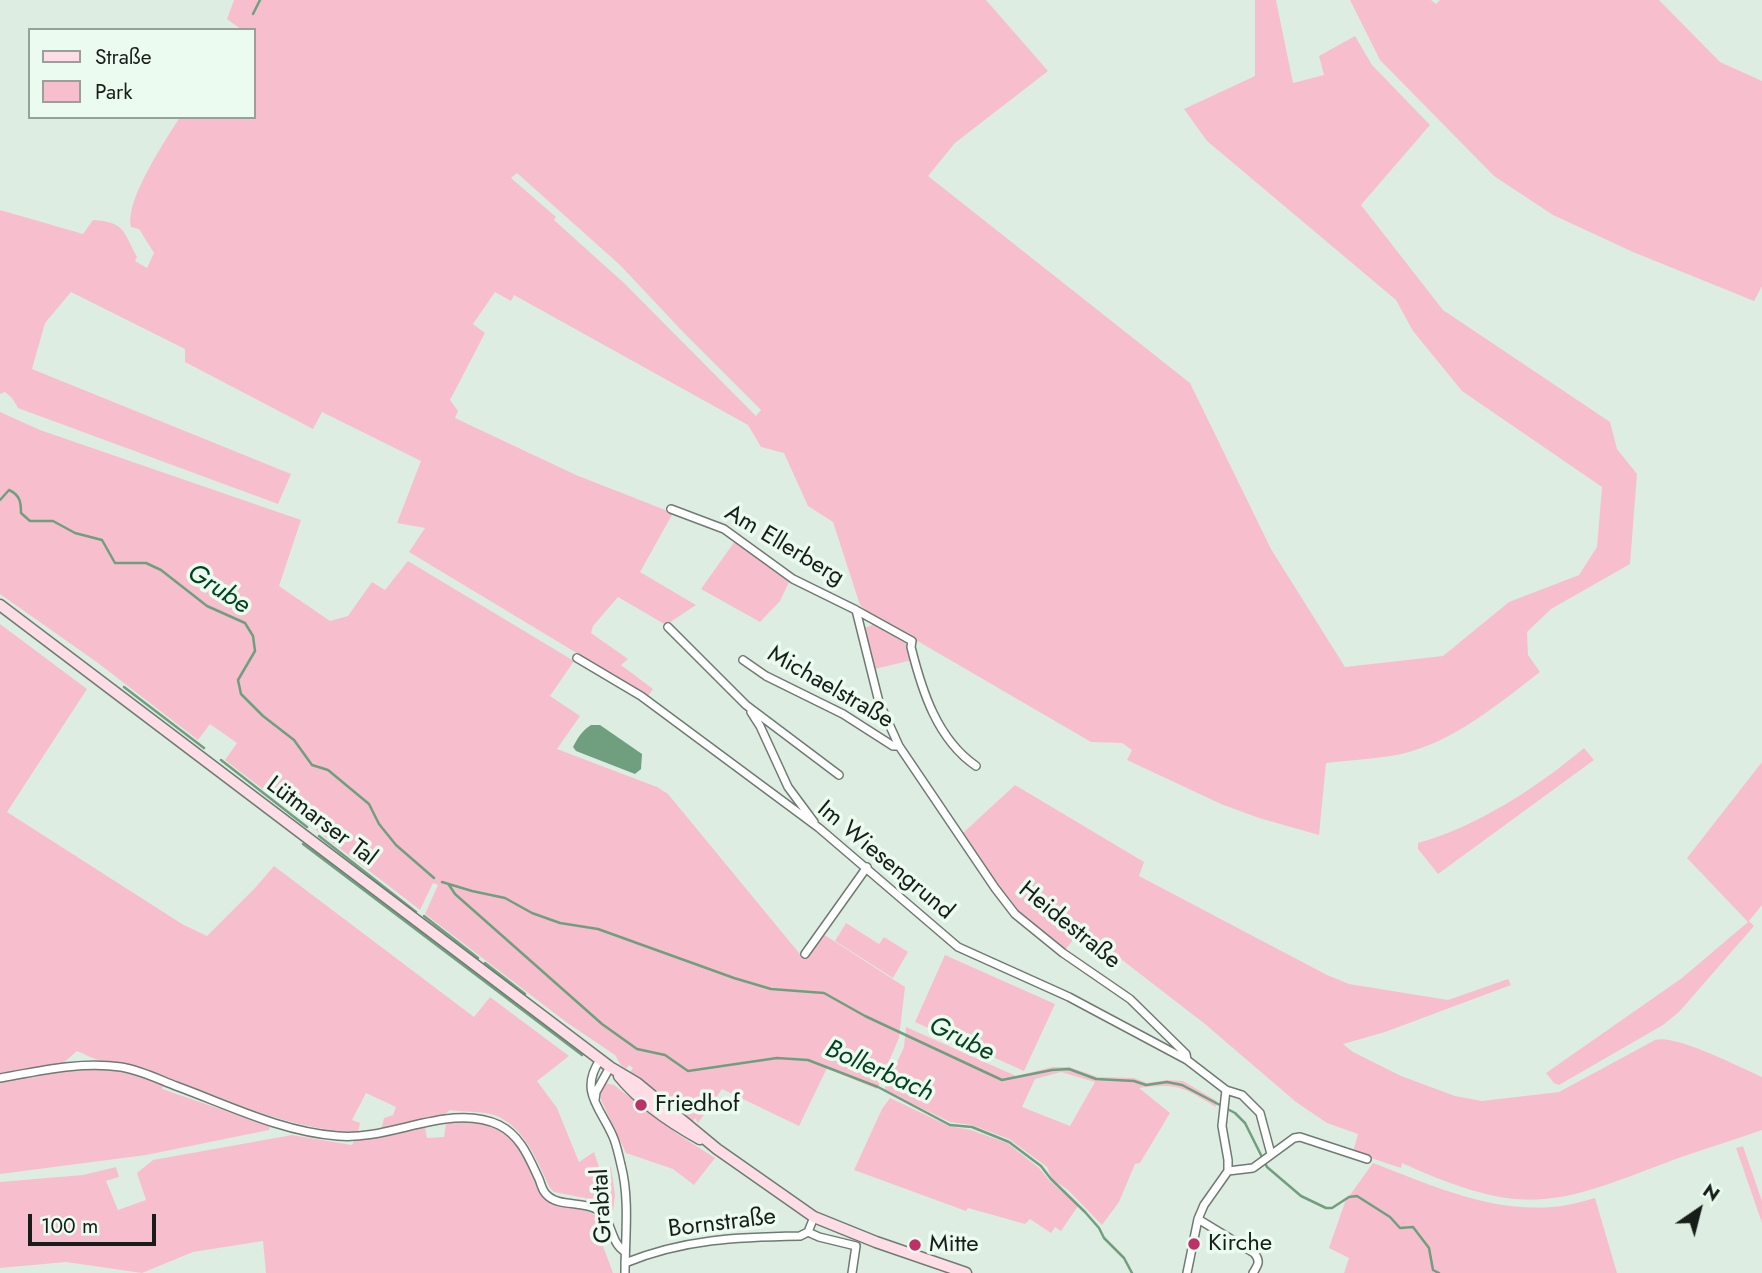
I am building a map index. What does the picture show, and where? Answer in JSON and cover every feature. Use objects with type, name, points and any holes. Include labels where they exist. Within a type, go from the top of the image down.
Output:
[{"type":"main road","name":"Lütmarser Tal","points":[[0,605],[600,1060],[631,1090],[683,1129],[718,1149],[814,1217],[966,1273]]},
{"type":"street","name":"Am Ellerberg","points":[[671,509],[724,529],[793,579],[912,641],[911,647],[928,702],[959,754],[976,766]]},
{"type":"street","name":"Heidestraße","points":[[856,610],[879,702],[899,746],[995,888],[1015,914],[1063,953],[1130,999],[1186,1054],[1187,1060],[1226,1090],[1242,1095],[1260,1113],[1268,1156]]},
{"type":"street","points":[[668,627],[746,705],[839,775]]},
{"type":"street","name":"Im Wiesengrund","points":[[577,658],[641,696],[819,828],[958,947],[1069,997],[1187,1060]]},
{"type":"street","name":"Michaelstraße","points":[[743,660],[766,676],[843,714],[893,746],[899,746]]},
{"type":"street","points":[[746,705],[760,726],[788,787],[819,828]]},
{"type":"street","points":[[805,954],[867,867]]},
{"type":"street","name":"Grabtal","points":[[600,1060],[593,1070],[590,1084],[614,1139],[622,1166],[625,1184],[625,1273]]},
{"type":"street","points":[[0,1078],[75,1067],[122,1067],[283,1125],[337,1136],[374,1136],[464,1117],[492,1122],[510,1131],[520,1143],[544,1193],[558,1201],[598,1210],[607,1219],[617,1246],[624,1251]]},
{"type":"street","points":[[595,1100],[596,1092],[613,1070]]},
{"type":"street","points":[[1187,1273],[1198,1219],[1204,1205],[1228,1171],[1222,1114],[1226,1090]]},
{"type":"street","points":[[1228,1171],[1247,1170],[1294,1138],[1300,1137],[1367,1159]]},
{"type":"street","name":"Bornstraße","points":[[625,1263],[686,1243],[744,1237],[800,1236],[808,1232],[814,1217]]},
{"type":"street","points":[[1198,1219],[1254,1253],[1259,1264],[1253,1273]]},
{"type":"street","points":[[808,1232],[856,1246],[852,1273]]},
{"type":"green space","points":[[234,0],[986,0],[1048,71],[955,143],[928,176],[1190,383],[1271,549],[1345,667],[1443,656],[1509,602],[1579,575],[1597,547],[1602,487],[1462,391],[1413,331],[1396,300],[1207,141],[1184,109],[1255,76],[1255,0],[1276,0],[1293,83],[1324,75],[1319,56],[1355,36],[1372,65],[1430,125],[1361,205],[1443,310],[1610,422],[1617,449],[1637,474],[1630,564],[1551,609],[1527,632],[1528,655],[1540,672],[1475,720],[1439,741],[1401,754],[1326,763],[1319,835],[1221,804],[1127,760],[1132,750],[1122,743],[1091,742],[866,611],[860,605],[833,522],[808,506],[784,453],[761,447],[748,425],[514,295],[511,301],[495,292],[473,324],[485,333],[450,400],[458,411],[455,418],[576,475],[673,513],[640,572],[696,605],[666,625],[618,597],[593,626],[591,633],[628,659],[621,665],[653,689],[648,696],[409,552],[425,528],[397,523],[421,461],[322,412],[313,429],[185,362],[185,349],[71,292],[45,323],[32,369],[291,474],[278,504],[18,408],[5,392],[0,394],[0,210],[83,234],[93,220],[111,223],[125,234],[137,257],[135,261],[147,268],[154,253],[139,229],[131,227],[131,216],[140,187],[179,119],[256,119],[256,28],[239,28],[227,19]],"holes":[[[517,173],[620,265],[761,410],[756,416],[624,283],[511,178]]]},
{"type":"green space","points":[[1350,0],[1431,0],[1436,4],[1440,0],[1659,0],[1720,62],[1762,81],[1762,286],[1754,301],[1633,252],[1553,215],[1494,176],[1380,60]]},
{"type":"green space","points":[[0,412],[40,430],[301,520],[279,586],[330,621],[348,616],[372,582],[385,590],[408,561],[574,661],[550,696],[580,716],[557,749],[657,787],[668,794],[804,959],[823,934],[905,987],[899,1038],[877,1089],[827,1068],[799,1126],[722,1089],[698,1123],[695,1118],[693,1121],[630,1072],[633,1068],[629,1065],[626,1069],[615,1055],[566,1022],[425,914],[438,885],[433,883],[420,910],[225,760],[237,743],[210,724],[198,740],[98,663],[0,594]]},
{"type":"green space","points":[[735,541],[789,582],[780,601],[760,622],[701,589]]},
{"type":"green space","points":[[0,624],[87,689],[7,812],[182,924],[207,936],[274,866],[474,1017],[490,997],[569,1056],[537,1081],[557,1108],[579,1162],[594,1152],[600,1170],[611,1167],[615,1195],[613,1212],[595,1200],[554,1192],[522,1136],[505,1120],[494,1115],[450,1110],[439,1119],[381,1130],[384,1118],[393,1115],[396,1107],[366,1093],[352,1120],[360,1123],[358,1132],[328,1129],[269,1116],[157,1073],[125,1063],[105,1062],[77,1051],[61,1065],[0,1074]]},
{"type":"green space","points":[[874,624],[907,644],[912,660],[875,669],[865,628]]},
{"type":"green space","points":[[1584,748],[1594,760],[1438,874],[1418,849],[1418,843],[1462,827],[1506,804]]},
{"type":"green space","points":[[1762,762],[1762,905],[1749,921],[1754,926],[1679,1012],[1663,1025],[1559,1085],[1554,1083],[1546,1073],[1682,978],[1748,922],[1687,858]]},
{"type":"green space","points":[[1015,785],[1144,862],[1139,876],[1349,984],[1448,1000],[1508,979],[1511,985],[1385,1032],[1343,1044],[1353,1052],[1401,1076],[1455,1096],[1482,1101],[1559,1092],[1655,1040],[1665,1039],[1708,1052],[1762,1077],[1762,1130],[1589,1190],[1534,1200],[1487,1194],[1402,1163],[1401,1168],[1353,1152],[1358,1134],[1327,1123],[1296,1102],[1205,1024],[1082,929],[1065,950],[1018,911],[996,884],[963,833]]},
{"type":"green space","points":[[846,923],[879,944],[884,937],[908,952],[893,978],[835,941]]},
{"type":"green space","points":[[945,955],[1055,1004],[1024,1071],[915,1022]]},
{"type":"green space","points":[[906,1027],[1016,1076],[1052,1067],[1069,1067],[1098,1077],[1134,1078],[1147,1083],[1183,1081],[1217,1101],[1216,1107],[1180,1088],[1139,1088],[1170,1113],[1140,1163],[1135,1164],[1119,1202],[1102,1225],[1068,1190],[1052,1179],[1047,1167],[1009,1139],[972,1125],[950,1122],[884,1090],[904,1047]],"holes":[[[1061,1072],[1095,1082],[1070,1126],[1022,1107],[1035,1079]]]},
{"type":"green space","points":[[93,1068],[121,1069],[164,1083],[162,1089],[270,1126],[269,1130],[146,1155],[0,1174],[0,1079]]},
{"type":"green space","points":[[605,1083],[614,1085],[676,1133],[715,1158],[694,1185],[673,1169],[626,1153],[601,1100],[600,1091]]},
{"type":"green space","points":[[890,1098],[949,1126],[971,1130],[1007,1143],[1039,1168],[1078,1206],[1061,1231],[1055,1227],[1051,1233],[1030,1219],[1025,1224],[968,1208],[966,1211],[854,1170],[882,1109]]},
{"type":"green space","points":[[464,1121],[491,1126],[513,1139],[547,1201],[590,1212],[599,1218],[603,1246],[613,1273],[266,1273],[263,1241],[193,1252],[142,1273],[66,1262],[0,1268],[0,1182],[83,1175],[116,1167],[119,1177],[106,1181],[118,1210],[146,1200],[137,1173],[153,1160],[292,1135],[352,1145],[355,1139],[374,1138],[425,1127],[427,1138],[444,1137],[446,1124]]},
{"type":"green space","points":[[1743,1146],[1762,1201],[1762,1223],[1736,1148]]},
{"type":"green space","points":[[1373,1163],[1460,1195],[1505,1205],[1552,1207],[1595,1198],[1617,1273],[1344,1273],[1349,1258],[1329,1248],[1345,1202]]},
{"type":"shaded area","points":[[591,725],[600,725],[642,754],[641,769],[635,774],[576,751],[573,747],[577,740]]},
{"type":"waterway","points":[[253,14],[260,0]]},
{"type":"waterway","name":"Grube","points":[[0,500],[9,490],[13,492],[20,502],[21,513],[30,521],[53,521],[75,533],[102,540],[115,563],[146,563],[161,570],[207,606],[245,623],[253,636],[255,651],[238,680],[241,694],[263,716],[294,740],[312,765],[328,770],[369,804],[379,824],[396,845],[434,878]]},
{"type":"waterway","points":[[124,687],[204,748]]},
{"type":"waterway","points":[[221,760],[307,827]]},
{"type":"waterway","points":[[319,836],[416,912]]},
{"type":"waterway","points":[[303,844],[582,1055]]},
{"type":"waterway","name":"Grube","points":[[442,882],[505,898],[532,913],[560,923],[598,929],[771,989],[824,993],[865,1016],[1002,1080],[1069,1069],[1096,1079],[1134,1081],[1146,1085],[1167,1082],[1182,1085],[1235,1113],[1245,1123],[1267,1167],[1301,1196],[1326,1208],[1332,1208],[1349,1197],[1357,1196],[1390,1217],[1400,1228],[1413,1227],[1429,1248],[1433,1270],[1439,1273]]},
{"type":"waterway","name":"Bollerbach","points":[[449,885],[455,894],[602,1024],[637,1049],[665,1055],[688,1071],[777,1058],[808,1060],[878,1087],[950,1125],[972,1127],[1009,1142],[1041,1166],[1085,1212],[1104,1238],[1124,1258],[1132,1273]]},
{"type":"waterway","points":[[424,916],[478,958]]},
{"type":"waterway","points":[[485,963],[525,994]]},
{"type":"place","name":"Friedhof","points":[[641,1105]]},
{"type":"place","name":"Kirche","points":[[1194,1244]]},
{"type":"place","name":"Mitte","points":[[915,1245]]}]
